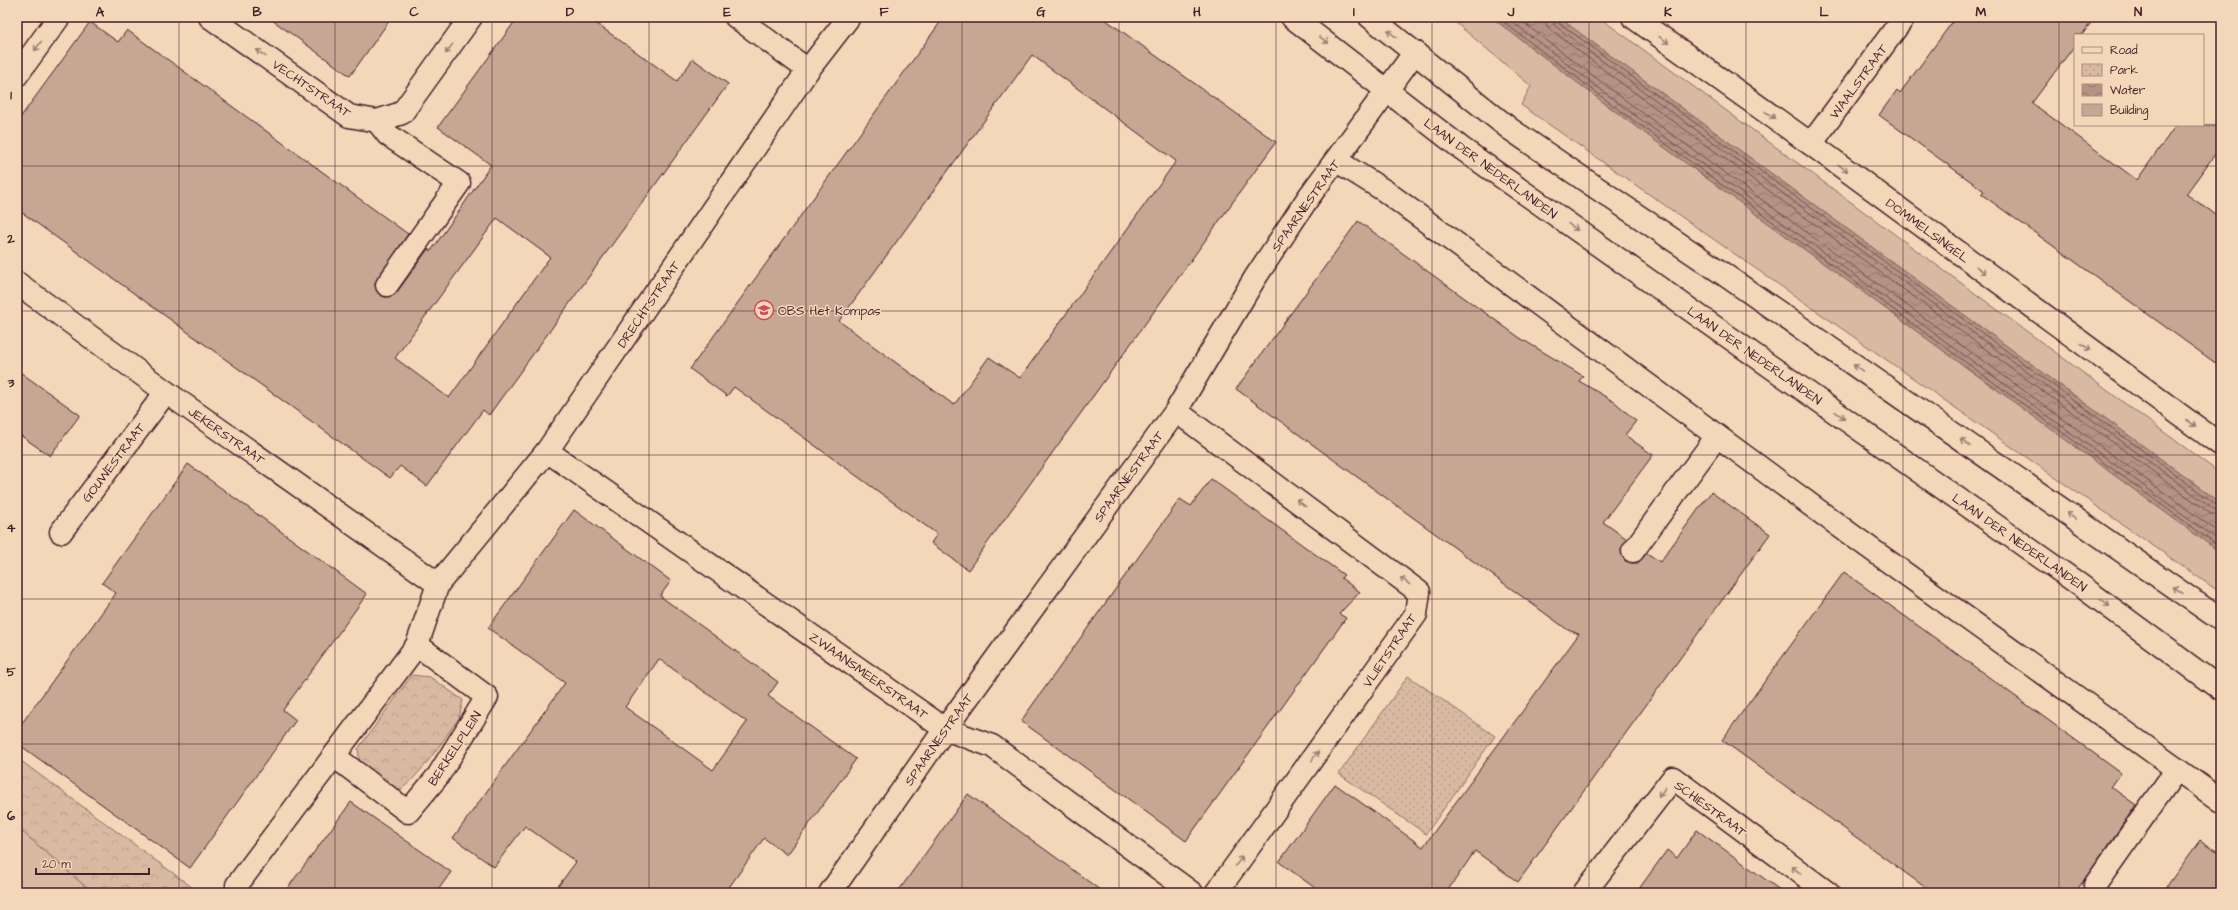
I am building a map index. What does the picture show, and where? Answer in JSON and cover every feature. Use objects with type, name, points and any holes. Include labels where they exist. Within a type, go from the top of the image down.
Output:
[{"type":"street","points":[[17,75],[59,17]]},
{"type":"street","name":"VECHTSTRAAT","points":[[210,17],[349,116],[377,121],[402,113],[471,17]]},
{"type":"street","points":[[736,17],[808,70]]},
{"type":"street","name":"DRECHTSTRAAT","points":[[438,584],[547,451],[808,70],[849,17]]},
{"type":"street","name":"LAAN DER NEDERLANDEN","points":[[1292,17],[1461,148],[2073,580],[2221,689]]},
{"type":"street","points":[[1370,17],[1510,129],[1722,273],[2221,620]]},
{"type":"street","name":"DOMMELSINGEL","points":[[1633,17],[1811,144],[2221,446]]},
{"type":"street","name":"WAALSTRAAT","points":[[1811,144],[1904,17]]},
{"type":"street","name":"SPAARNESTRAAT","points":[[830,893],[945,729],[1176,411],[1254,278],[1308,198],[1337,161],[1415,52]]},
{"type":"street","points":[[377,121],[388,135],[459,183],[387,285]]},
{"type":"street","points":[[1337,161],[1385,191],[1717,436],[2221,801]]},
{"type":"street","name":"JEKERSTRAAT","points":[[17,283],[166,392],[438,584]]},
{"type":"street","name":"GOUWESTRAAT","points":[[61,532],[166,392]]},
{"type":"street","name":"VLIETSTRAAT","points":[[1176,411],[1419,592],[1416,614],[1216,893]]},
{"type":"street","points":[[1633,551],[1717,436]]},
{"type":"street","name":"ZWAANSMEERSTRAAT","points":[[547,451],[945,729],[992,746],[1192,893]]},
{"type":"street","points":[[236,884],[417,645],[438,584]]},
{"type":"street","name":"BERKELPLEIN","points":[[334,756],[408,812],[438,776],[487,697],[417,645]]},
{"type":"street","points":[[2095,885],[2177,769]]},
{"type":"street","name":"SCHIESTRAAT","points":[[1584,893],[1673,778],[1828,893]]},
{"type":"green space","points":[[1449,17],[1491,17],[1624,118],[2221,553],[2221,593],[1521,105],[1531,86]]},
{"type":"green space","points":[[1558,17],[1598,17],[1626,37],[2221,474],[2221,503]]},
{"type":"green space","points":[[412,675],[430,677],[463,700],[459,718],[439,747],[423,768],[398,791],[360,763],[358,749]]},
{"type":"green space","points":[[1408,676],[1495,736],[1426,834],[1339,774]]},
{"type":"green space","points":[[17,758],[200,893],[93,893],[17,827]]},
{"type":"green space","points":[[17,827],[93,893],[17,893]]},
{"type":"water","points":[[1491,17],[1558,17],[2221,503],[2221,553],[1624,118]]},
{"type":"building","points":[[268,17],[392,17],[350,76]]},
{"type":"building","points":[[518,17],[587,17],[677,81],[693,59],[728,84],[489,415],[483,410],[427,486],[400,466],[390,478],[17,209],[17,122],[90,22],[118,42],[127,30],[408,234],[375,283],[376,290],[380,295],[385,297],[392,296],[397,292],[428,249],[431,251],[491,165],[438,127]],"holes":[[[497,218],[550,257],[449,398],[395,358]]]},
{"type":"building","points":[[944,17],[1102,17],[1276,142],[968,570],[931,543],[937,534],[734,387],[727,396],[690,369]],"holes":[[[1032,55],[1176,161],[1020,378],[989,357],[954,405],[839,321]]]},
{"type":"building","points":[[1956,17],[2095,17],[2083,34],[2074,34],[2074,46],[2032,103],[2137,180],[2175,126],[2221,125],[2221,146],[2186,194],[2221,218],[2221,367],[1981,194],[1984,191],[1879,115],[1897,90],[1900,93]]},
{"type":"building","points":[[1358,221],[1520,338],[1583,376],[1579,381],[1616,403],[1636,421],[1625,435],[1653,455],[1603,522],[1627,539],[1621,550],[1625,561],[1638,563],[1647,553],[1660,562],[1711,492],[1770,534],[1518,882],[1475,851],[1446,893],[1322,893],[1279,862],[1335,784],[1423,847],[1579,634],[1568,630],[1236,389]]},
{"type":"building","points":[[17,370],[80,415],[50,456],[17,433]]},
{"type":"building","points":[[188,464],[367,594],[283,710],[296,720],[190,868],[17,743],[17,730],[116,593],[102,583]]},
{"type":"building","points":[[1211,479],[1344,575],[1341,578],[1360,592],[1339,614],[1346,618],[1186,841],[1021,721],[1180,499],[1191,506]]},
{"type":"building","points":[[574,510],[671,581],[660,596],[778,682],[768,696],[856,759],[787,855],[764,838],[725,893],[553,893],[576,862],[525,826],[494,867],[453,838],[565,683],[488,628]],"holes":[[[659,659],[747,722],[713,770],[625,707]]]},
{"type":"building","points":[[1844,572],[2121,773],[2111,787],[2136,805],[2075,893],[1933,893],[1722,740]]},
{"type":"building","points":[[968,794],[1054,856],[1104,893],[897,893]]},
{"type":"building","points":[[351,802],[451,872],[436,893],[284,893]]},
{"type":"building","points":[[1697,830],[1784,893],[1636,893],[1667,850],[1677,858]]},
{"type":"building","points":[[2200,840],[2221,854],[2221,893],[2162,893]]},
{"type":"place","name":"OBS Het Kompas","points":[[764,310]]}]
